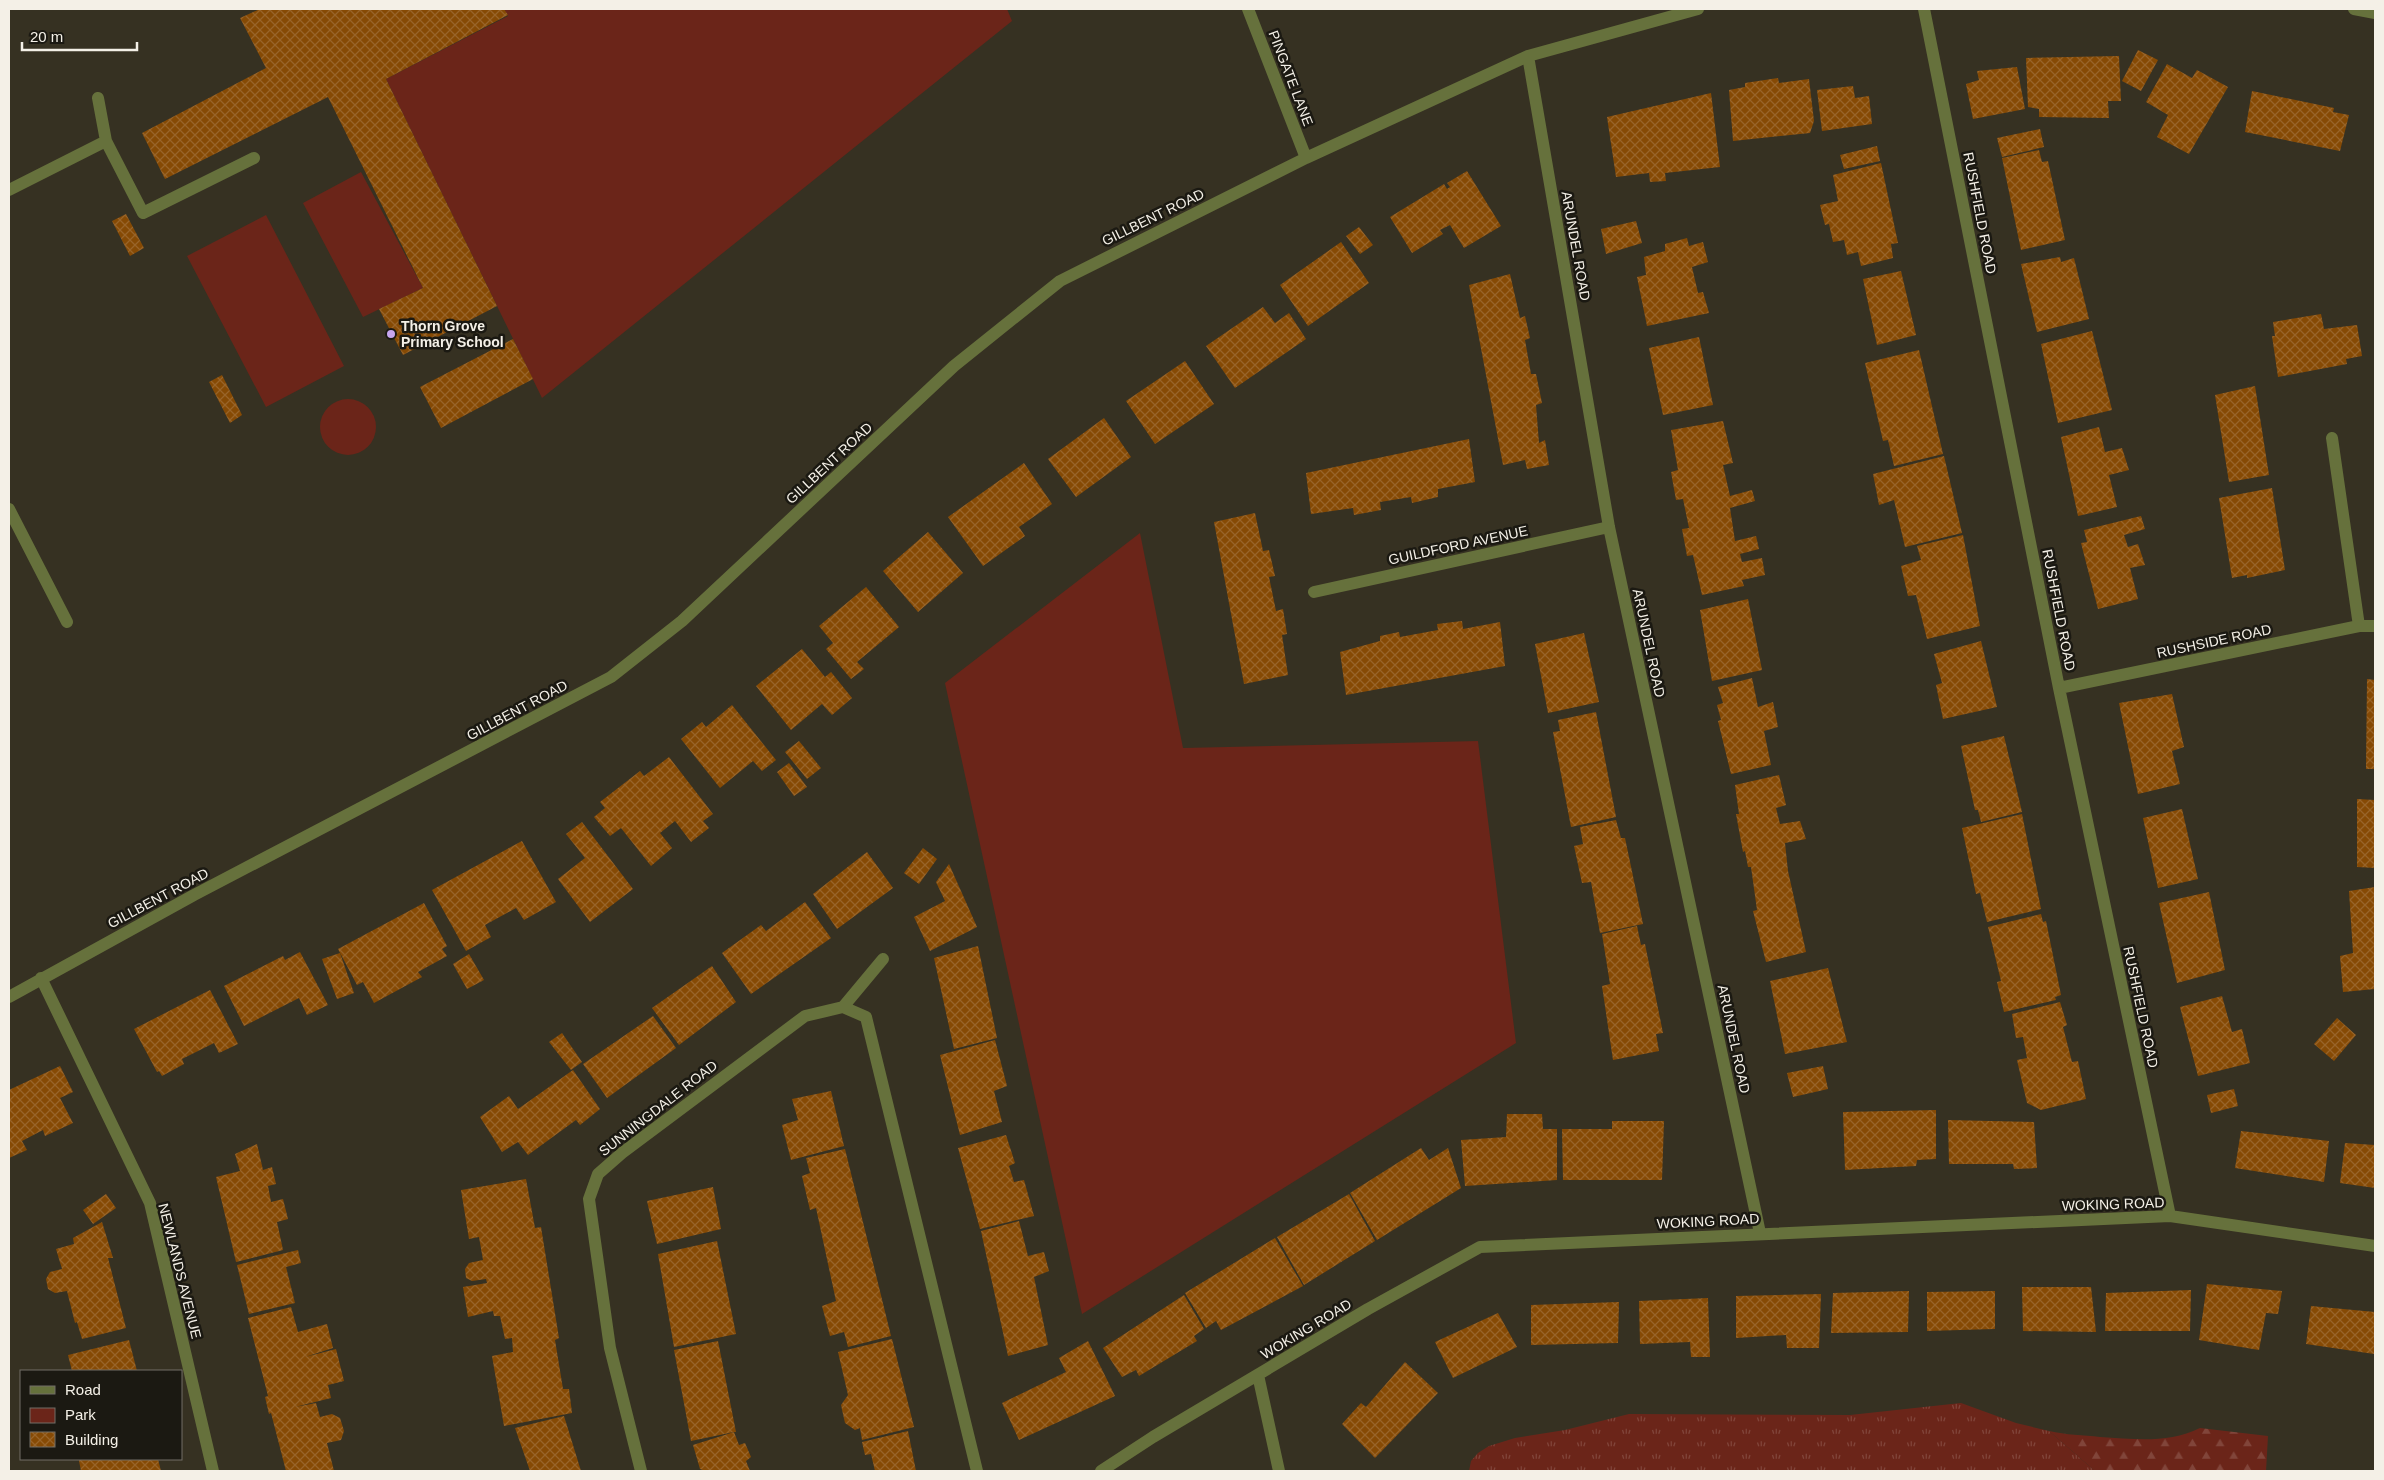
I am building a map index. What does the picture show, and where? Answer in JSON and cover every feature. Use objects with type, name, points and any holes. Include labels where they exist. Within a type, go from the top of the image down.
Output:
[{"type":"street","name":"PINGATE LANE","points":[[1248,9],[1306,158]]},
{"type":"street","name":"GILLBENT ROAD","points":[[9,997],[194,895],[611,677],[682,621],[954,366],[1060,281],[1306,158],[1528,56],[1698,9]]},
{"type":"street","name":"RUSHFIELD ROAD","points":[[1924,9],[2059,688],[2170,1216]]},
{"type":"street","points":[[2354,9],[2375,13]]},
{"type":"street","name":"ARUNDEL ROAD","points":[[1528,56],[1610,528],[1760,1233]]},
{"type":"street","points":[[98,98],[106,141],[143,213],[254,158]]},
{"type":"street","points":[[9,190],[106,141]]},
{"type":"street","points":[[2332,438],[2359,626]]},
{"type":"street","points":[[9,509],[67,622]]},
{"type":"street","name":"GUILDFORD AVENUE","points":[[1314,592],[1610,528]]},
{"type":"street","name":"RUSHSIDE ROAD","points":[[2059,688],[2359,626],[2375,626]]},
{"type":"street","points":[[883,959],[843,1007],[866,1017],[977,1471]]},
{"type":"street","name":"NEWLANDS AVENUE","points":[[41,978],[150,1204],[213,1471]]},
{"type":"street","name":"SUNNINGDALE ROAD","points":[[641,1471],[610,1348],[588,1199],[598,1174],[622,1153],[805,1016],[843,1007]]},
{"type":"street","name":"WOKING ROAD","points":[[1101,1471],[1368,1308],[1480,1247],[2170,1216],[2375,1246]]},
{"type":"street","points":[[1258,1375],[1279,1471]]},
{"type":"green space","points":[[504,9],[1007,9],[1012,21],[542,398],[386,79],[508,16]]},
{"type":"green space","points":[[361,172],[423,288],[363,317],[303,203]]},
{"type":"green space","points":[[266,215],[344,366],[266,407],[187,256]]},
{"type":"green space","points":[[348,399],[359,401],[368,407],[374,416],[376,427],[374,438],[368,447],[359,453],[348,455],[337,453],[328,447],[322,438],[320,427],[322,416],[328,407],[337,401]]},
{"type":"green space","points":[[1140,533],[1183,748],[1478,741],[1516,1043],[1082,1314],[945,683]]},
{"type":"green space","points":[[1961,1403],[2016,1423],[2049,1431],[2095,1471],[1469,1471],[1471,1461],[1478,1453],[1489,1446],[1515,1438],[1565,1430],[1629,1414],[1850,1415]]},
{"type":"green space","points":[[2200,1428],[2268,1436],[2266,1471],[2095,1471],[2049,1431],[2100,1437],[2151,1439],[2176,1436]]},
{"type":"building","points":[[260,9],[504,9],[508,15],[386,79],[497,306],[403,355],[379,309],[423,288],[328,97],[165,179],[142,133],[266,68],[240,18]]},
{"type":"building","points":[[2138,50],[2158,60],[2141,91],[2122,81]]},
{"type":"building","points":[[2119,56],[2121,101],[2108,101],[2109,118],[2039,117],[2039,109],[2028,107],[2026,58]]},
{"type":"building","points":[[2167,64],[2192,78],[2197,70],[2228,87],[2189,154],[2157,137],[2168,115],[2146,102]]},
{"type":"building","points":[[2017,67],[2025,109],[1973,119],[1966,84],[1979,80],[1977,71]]},
{"type":"building","points":[[1778,78],[1779,83],[1809,79],[1814,121],[1810,133],[1733,141],[1729,90],[1745,87],[1745,83]]},
{"type":"building","points":[[1853,86],[1855,98],[1869,96],[1872,124],[1822,131],[1817,90]]},
{"type":"building","points":[[2252,91],[2334,108],[2333,112],[2349,115],[2340,151],[2245,132]]},
{"type":"building","points":[[1711,93],[1720,167],[1665,173],[1666,181],[1650,182],[1649,173],[1616,177],[1607,117]]},
{"type":"building","points":[[2040,129],[2044,147],[2002,157],[1997,138]]},
{"type":"building","points":[[1877,146],[1880,161],[1844,169],[1840,155]]},
{"type":"building","points":[[2039,150],[2042,162],[2048,161],[2065,240],[2021,250],[2002,158]]},
{"type":"building","points":[[1881,163],[1898,243],[1891,244],[1893,258],[1861,266],[1858,252],[1847,255],[1844,240],[1833,242],[1829,224],[1825,225],[1820,205],[1838,201],[1833,175]]},
{"type":"building","points":[[1467,171],[1501,226],[1464,248],[1450,225],[1440,230],[1443,234],[1412,253],[1390,217],[1444,184],[1447,189],[1450,187],[1447,183]]},
{"type":"building","points":[[126,214],[144,248],[130,256],[112,221]]},
{"type":"building","points":[[1636,221],[1642,243],[1606,254],[1601,229]]},
{"type":"building","points":[[1359,227],[1373,245],[1360,254],[1346,236]]},
{"type":"building","points":[[1687,238],[1689,246],[1703,242],[1708,262],[1692,267],[1698,293],[1703,292],[1709,313],[1647,326],[1637,277],[1646,275],[1644,257],[1665,251],[1665,244]]},
{"type":"building","points":[[1341,242],[1369,283],[1308,326],[1280,285]]},
{"type":"building","points":[[2060,257],[2061,262],[2074,258],[2089,319],[2037,332],[2021,264]]},
{"type":"building","points":[[1901,271],[1916,335],[1877,345],[1863,279]]},
{"type":"building","points":[[1510,274],[1520,318],[1525,316],[1530,338],[1525,340],[1531,374],[1536,374],[1542,403],[1536,405],[1539,443],[1545,440],[1549,465],[1527,469],[1525,460],[1503,465],[1469,285]]},
{"type":"building","points":[[1263,307],[1275,323],[1289,313],[1306,339],[1235,388],[1206,346]]},
{"type":"building","points":[[2321,314],[2324,329],[2357,325],[2362,356],[2346,359],[2347,364],[2278,377],[2272,336],[2275,336],[2273,322]]},
{"type":"building","points":[[2092,331],[2112,410],[2058,423],[2041,344]]},
{"type":"building","points":[[1699,337],[1713,405],[1663,415],[1649,348]]},
{"type":"building","points":[[513,339],[533,379],[441,428],[420,387]]},
{"type":"building","points":[[1919,350],[1943,454],[1894,466],[1888,440],[1883,441],[1865,363]]},
{"type":"building","points":[[1185,361],[1214,404],[1155,444],[1126,401]]},
{"type":"building","points":[[222,375],[242,415],[230,423],[209,382]]},
{"type":"building","points":[[2255,386],[2269,475],[2229,482],[2215,395]]},
{"type":"building","points":[[1104,418],[1131,457],[1076,497],[1048,459]]},
{"type":"building","points":[[1723,421],[1733,463],[1723,465],[1730,496],[1752,490],[1755,501],[1730,508],[1735,541],[1756,536],[1759,549],[1740,554],[1742,562],[1762,558],[1765,575],[1742,580],[1744,586],[1702,595],[1693,555],[1687,556],[1682,529],[1689,528],[1683,499],[1676,500],[1671,472],[1678,470],[1671,430]]},
{"type":"building","points":[[2099,427],[2105,452],[2122,448],[2129,470],[2109,475],[2117,507],[2078,516],[2061,437]]},
{"type":"building","points":[[1469,439],[1475,482],[1438,489],[1438,497],[1412,503],[1411,497],[1380,502],[1381,510],[1354,515],[1353,508],[1311,514],[1306,473]]},
{"type":"building","points":[[1944,456],[1962,533],[1905,547],[1894,500],[1879,505],[1873,474]]},
{"type":"building","points":[[1024,463],[1052,504],[1019,527],[1025,536],[983,566],[948,517]]},
{"type":"building","points":[[2272,488],[2285,570],[2247,578],[2247,575],[2232,578],[2219,498]]},
{"type":"building","points":[[1255,513],[1263,551],[1269,550],[1275,576],[1269,577],[1276,611],[1283,609],[1287,634],[1282,635],[1288,675],[1244,684],[1214,522]]},
{"type":"building","points":[[2141,516],[2145,529],[2124,535],[2128,547],[2138,544],[2145,565],[2130,568],[2138,599],[2098,609],[2081,543],[2087,542],[2084,530]]},
{"type":"building","points":[[928,532],[963,573],[918,612],[883,571]]},
{"type":"building","points":[[1963,535],[1980,626],[1927,639],[1916,595],[1908,596],[1901,566],[1921,560],[1917,546]]},
{"type":"building","points":[[866,587],[899,627],[857,662],[864,669],[851,679],[826,649],[833,643],[819,626]]},
{"type":"building","points":[[1748,599],[1762,670],[1712,681],[1700,610]]},
{"type":"building","points":[[1462,621],[1463,629],[1500,622],[1505,666],[1346,695],[1340,652],[1380,641],[1380,636],[1399,632],[1400,637],[1438,630],[1437,624]]},
{"type":"building","points":[[1584,633],[1599,702],[1548,713],[1535,644]]},
{"type":"building","points":[[1981,641],[1997,707],[1943,719],[1936,685],[1942,683],[1934,654]]},
{"type":"building","points":[[802,649],[825,677],[831,672],[852,698],[832,715],[822,704],[791,730],[756,686]]},
{"type":"building","points":[[1752,678],[1758,707],[1773,702],[1778,727],[1764,731],[1771,765],[1731,774],[1718,721],[1721,720],[1717,705],[1723,703],[1718,687]]},
{"type":"building","points":[[2367,679],[2375,680],[2375,769],[2366,769]]},
{"type":"building","points":[[2172,694],[2184,747],[2172,751],[2180,784],[2138,794],[2119,703]]},
{"type":"building","points":[[732,705],[776,760],[762,771],[753,761],[720,788],[681,739],[702,722],[706,727]]},
{"type":"building","points":[[1596,712],[1616,817],[1571,827],[1553,732],[1560,731],[1558,720]]},
{"type":"building","points":[[2004,736],[2022,812],[1981,822],[1978,810],[1975,810],[1961,746]]},
{"type":"building","points":[[799,741],[821,768],[807,779],[785,752]]},
{"type":"building","points":[[669,757],[713,814],[703,821],[709,828],[691,842],[675,821],[660,833],[672,848],[651,866],[621,828],[610,836],[594,817],[605,808],[600,802],[640,771],[644,776]]},
{"type":"building","points":[[789,763],[807,787],[794,796],[777,772]]},
{"type":"building","points":[[1779,775],[1786,805],[1776,808],[1780,824],[1800,821],[1806,839],[1785,843],[1788,871],[1806,952],[1766,962],[1753,911],[1757,910],[1751,867],[1748,867],[1745,851],[1743,852],[1736,814],[1739,814],[1735,785]]},
{"type":"building","points":[[2357,799],[2375,800],[2375,868],[2357,867]]},
{"type":"building","points":[[2182,809],[2198,879],[2158,888],[2143,818]]},
{"type":"building","points":[[2022,814],[2041,909],[1987,922],[1980,893],[1976,894],[1962,828]]},
{"type":"building","points":[[1616,820],[1621,838],[1625,838],[1643,924],[1600,933],[1591,882],[1582,883],[1574,846],[1583,844],[1580,827]]},
{"type":"building","points":[[582,822],[633,889],[590,922],[558,879],[585,858],[566,834]]},
{"type":"building","points":[[522,841],[556,902],[524,920],[516,908],[485,925],[491,937],[466,951],[432,890]]},
{"type":"building","points":[[923,848],[937,859],[919,884],[904,873]]},
{"type":"building","points":[[867,852],[893,888],[837,929],[813,894]]},
{"type":"building","points":[[949,864],[977,927],[930,951],[914,917],[945,901],[936,882]]},
{"type":"building","points":[[2375,887],[2375,989],[2343,992],[2340,956],[2353,953],[2349,891]]},
{"type":"building","points":[[2209,892],[2225,970],[2177,983],[2159,903]]},
{"type":"building","points":[[805,902],[831,938],[751,994],[722,953],[761,925],[766,931]]},
{"type":"building","points":[[424,903],[447,946],[442,949],[447,956],[418,972],[422,977],[374,1003],[363,982],[357,985],[338,949]]},
{"type":"building","points":[[2041,914],[2043,922],[2046,921],[2061,995],[2055,997],[2056,1000],[2004,1012],[1997,982],[2001,981],[1988,927]]},
{"type":"building","points":[[1637,926],[1641,945],[1645,944],[1663,1033],[1656,1034],[1659,1051],[1613,1060],[1602,986],[1610,984],[1602,934]]},
{"type":"building","points":[[978,946],[997,1038],[954,1049],[934,958]]},
{"type":"building","points":[[300,952],[328,1005],[307,1015],[299,998],[244,1026],[224,986],[283,956],[285,960]]},
{"type":"building","points":[[340,953],[354,993],[337,999],[322,959]]},
{"type":"building","points":[[469,954],[484,980],[467,989],[453,964]]},
{"type":"building","points":[[712,966],[736,1002],[679,1045],[652,1008]]},
{"type":"building","points":[[1828,968],[1847,1042],[1785,1054],[1770,981]]},
{"type":"building","points":[[210,990],[238,1044],[219,1053],[214,1043],[182,1059],[184,1064],[162,1076],[159,1071],[157,1072],[134,1029]]},
{"type":"building","points":[[2222,996],[2232,1032],[2242,1029],[2250,1063],[2198,1076],[2180,1007]]},
{"type":"building","points":[[2060,1002],[2067,1025],[2063,1027],[2072,1062],[2078,1061],[2086,1099],[2041,1110],[2027,1103],[2017,1060],[2027,1058],[2023,1037],[2016,1038],[2012,1014]]},
{"type":"building","points":[[653,1016],[676,1048],[607,1098],[583,1064]]},
{"type":"building","points":[[2337,1018],[2356,1035],[2334,1061],[2314,1044]]},
{"type":"building","points":[[562,1033],[582,1062],[571,1070],[549,1042]]},
{"type":"building","points":[[995,1040],[1007,1086],[994,1091],[1002,1122],[960,1135],[940,1055]]},
{"type":"building","points":[[60,1066],[73,1092],[60,1098],[73,1123],[45,1136],[43,1130],[22,1141],[27,1150],[9,1158],[9,1090]]},
{"type":"building","points":[[1823,1066],[1828,1089],[1793,1097],[1787,1073]]},
{"type":"building","points":[[573,1070],[600,1109],[580,1125],[576,1120],[528,1155],[518,1142],[502,1152],[480,1117],[509,1096],[518,1109]]},
{"type":"building","points":[[2234,1089],[2238,1106],[2211,1113],[2207,1095]]},
{"type":"building","points":[[831,1091],[844,1146],[791,1160],[782,1125],[798,1120],[792,1099]]},
{"type":"building","points":[[1936,1110],[1936,1159],[1917,1160],[1916,1166],[1845,1170],[1843,1112]]},
{"type":"building","points":[[1507,1114],[1542,1114],[1543,1129],[1557,1129],[1557,1180],[1465,1186],[1461,1140],[1506,1137]]},
{"type":"building","points":[[1948,1120],[2034,1122],[2037,1168],[2014,1169],[2013,1164],[1949,1164]]},
{"type":"building","points":[[1612,1121],[1664,1121],[1662,1180],[1563,1180],[1562,1129],[1612,1129]]},
{"type":"building","points":[[2241,1131],[2329,1141],[2324,1182],[2235,1168]]},
{"type":"building","points":[[1006,1135],[1015,1163],[1009,1166],[1014,1182],[1024,1180],[1034,1216],[980,1229],[958,1148]]},
{"type":"building","points":[[2345,1143],[2375,1145],[2375,1188],[2340,1183]]},
{"type":"building","points":[[257,1144],[263,1170],[272,1167],[276,1184],[268,1186],[271,1202],[283,1199],[288,1219],[277,1222],[283,1250],[236,1262],[216,1177],[240,1171],[235,1154]]},
{"type":"building","points":[[1421,1148],[1429,1160],[1448,1148],[1461,1188],[1377,1240],[1350,1193]]},
{"type":"building","points":[[845,1149],[891,1336],[848,1347],[844,1332],[830,1336],[822,1306],[836,1301],[816,1208],[810,1210],[802,1176],[810,1173],[806,1158]]},
{"type":"building","points":[[526,1179],[535,1228],[541,1227],[559,1338],[555,1340],[563,1389],[569,1389],[572,1413],[504,1426],[492,1356],[513,1352],[512,1338],[505,1339],[500,1316],[494,1316],[493,1311],[468,1317],[463,1287],[487,1283],[486,1279],[472,1281],[466,1278],[465,1269],[469,1263],[483,1260],[479,1237],[469,1239],[461,1190]]},
{"type":"building","points":[[713,1187],[721,1229],[657,1244],[647,1201]]},
{"type":"building","points":[[106,1194],[116,1208],[93,1224],[83,1210]]},
{"type":"building","points":[[1349,1194],[1375,1241],[1304,1285],[1277,1237]]},
{"type":"building","points":[[1019,1221],[1028,1256],[1044,1252],[1049,1271],[1034,1277],[1048,1345],[1008,1356],[981,1231]]},
{"type":"building","points":[[102,1222],[113,1258],[108,1258],[126,1328],[82,1339],[77,1322],[75,1323],[67,1291],[55,1293],[48,1289],[46,1279],[50,1272],[62,1269],[56,1249],[74,1244],[73,1238]]},
{"type":"building","points":[[1275,1238],[1303,1286],[1221,1330],[1216,1321],[1206,1328],[1185,1293]]},
{"type":"building","points":[[717,1241],[736,1334],[674,1347],[658,1254]]},
{"type":"building","points":[[298,1250],[301,1263],[286,1267],[295,1303],[249,1314],[237,1265]]},
{"type":"building","points":[[2207,1284],[2282,1291],[2278,1314],[2266,1313],[2259,1350],[2199,1340]]},
{"type":"building","points":[[2022,1287],[2091,1287],[2096,1332],[2023,1331]]},
{"type":"building","points":[[2191,1290],[2190,1331],[2105,1331],[2106,1293]]},
{"type":"building","points":[[1909,1291],[1908,1332],[1831,1333],[1833,1293]]},
{"type":"building","points":[[1995,1291],[1995,1329],[1927,1331],[1927,1292]]},
{"type":"building","points":[[1821,1294],[1819,1348],[1787,1348],[1786,1335],[1736,1338],[1736,1296]]},
{"type":"building","points":[[1184,1295],[1204,1329],[1194,1336],[1197,1341],[1139,1376],[1136,1370],[1122,1377],[1103,1348]]},
{"type":"building","points":[[1708,1298],[1710,1357],[1691,1357],[1690,1342],[1640,1344],[1639,1301]]},
{"type":"building","points":[[1619,1302],[1618,1343],[1531,1345],[1531,1305]]},
{"type":"building","points":[[2311,1306],[2375,1312],[2374,1354],[2306,1344]]},
{"type":"building","points":[[291,1307],[298,1332],[327,1324],[333,1348],[305,1357],[336,1349],[344,1381],[328,1385],[331,1398],[295,1407],[316,1403],[320,1417],[332,1414],[340,1418],[344,1431],[341,1440],[327,1443],[334,1471],[286,1471],[271,1413],[269,1414],[265,1397],[268,1396],[248,1318]]},
{"type":"building","points":[[1498,1313],[1517,1347],[1453,1378],[1435,1342]]},
{"type":"building","points":[[892,1339],[914,1427],[862,1440],[860,1428],[855,1430],[845,1423],[841,1405],[848,1395],[838,1352]]},
{"type":"building","points":[[129,1340],[137,1370],[72,1370],[68,1355]]},
{"type":"building","points":[[718,1341],[736,1432],[691,1441],[674,1350]]},
{"type":"building","points":[[1088,1341],[1115,1396],[1019,1440],[1002,1403],[1066,1372],[1059,1358]]},
{"type":"building","points":[[1405,1362],[1438,1393],[1375,1458],[1342,1424],[1361,1403],[1366,1407]]},
{"type":"building","points":[[564,1416],[581,1471],[530,1471],[515,1428]]},
{"type":"building","points":[[908,1431],[916,1471],[875,1471],[871,1454],[865,1455],[862,1442]]},
{"type":"building","points":[[734,1432],[739,1445],[745,1443],[751,1457],[746,1461],[750,1471],[705,1471],[700,1469],[693,1445]]},
{"type":"building","points":[[158,1460],[161,1471],[81,1471],[79,1461]]},
{"type":"place","name":"Thorn Grove Primary School","points":[[391,334]]}]
